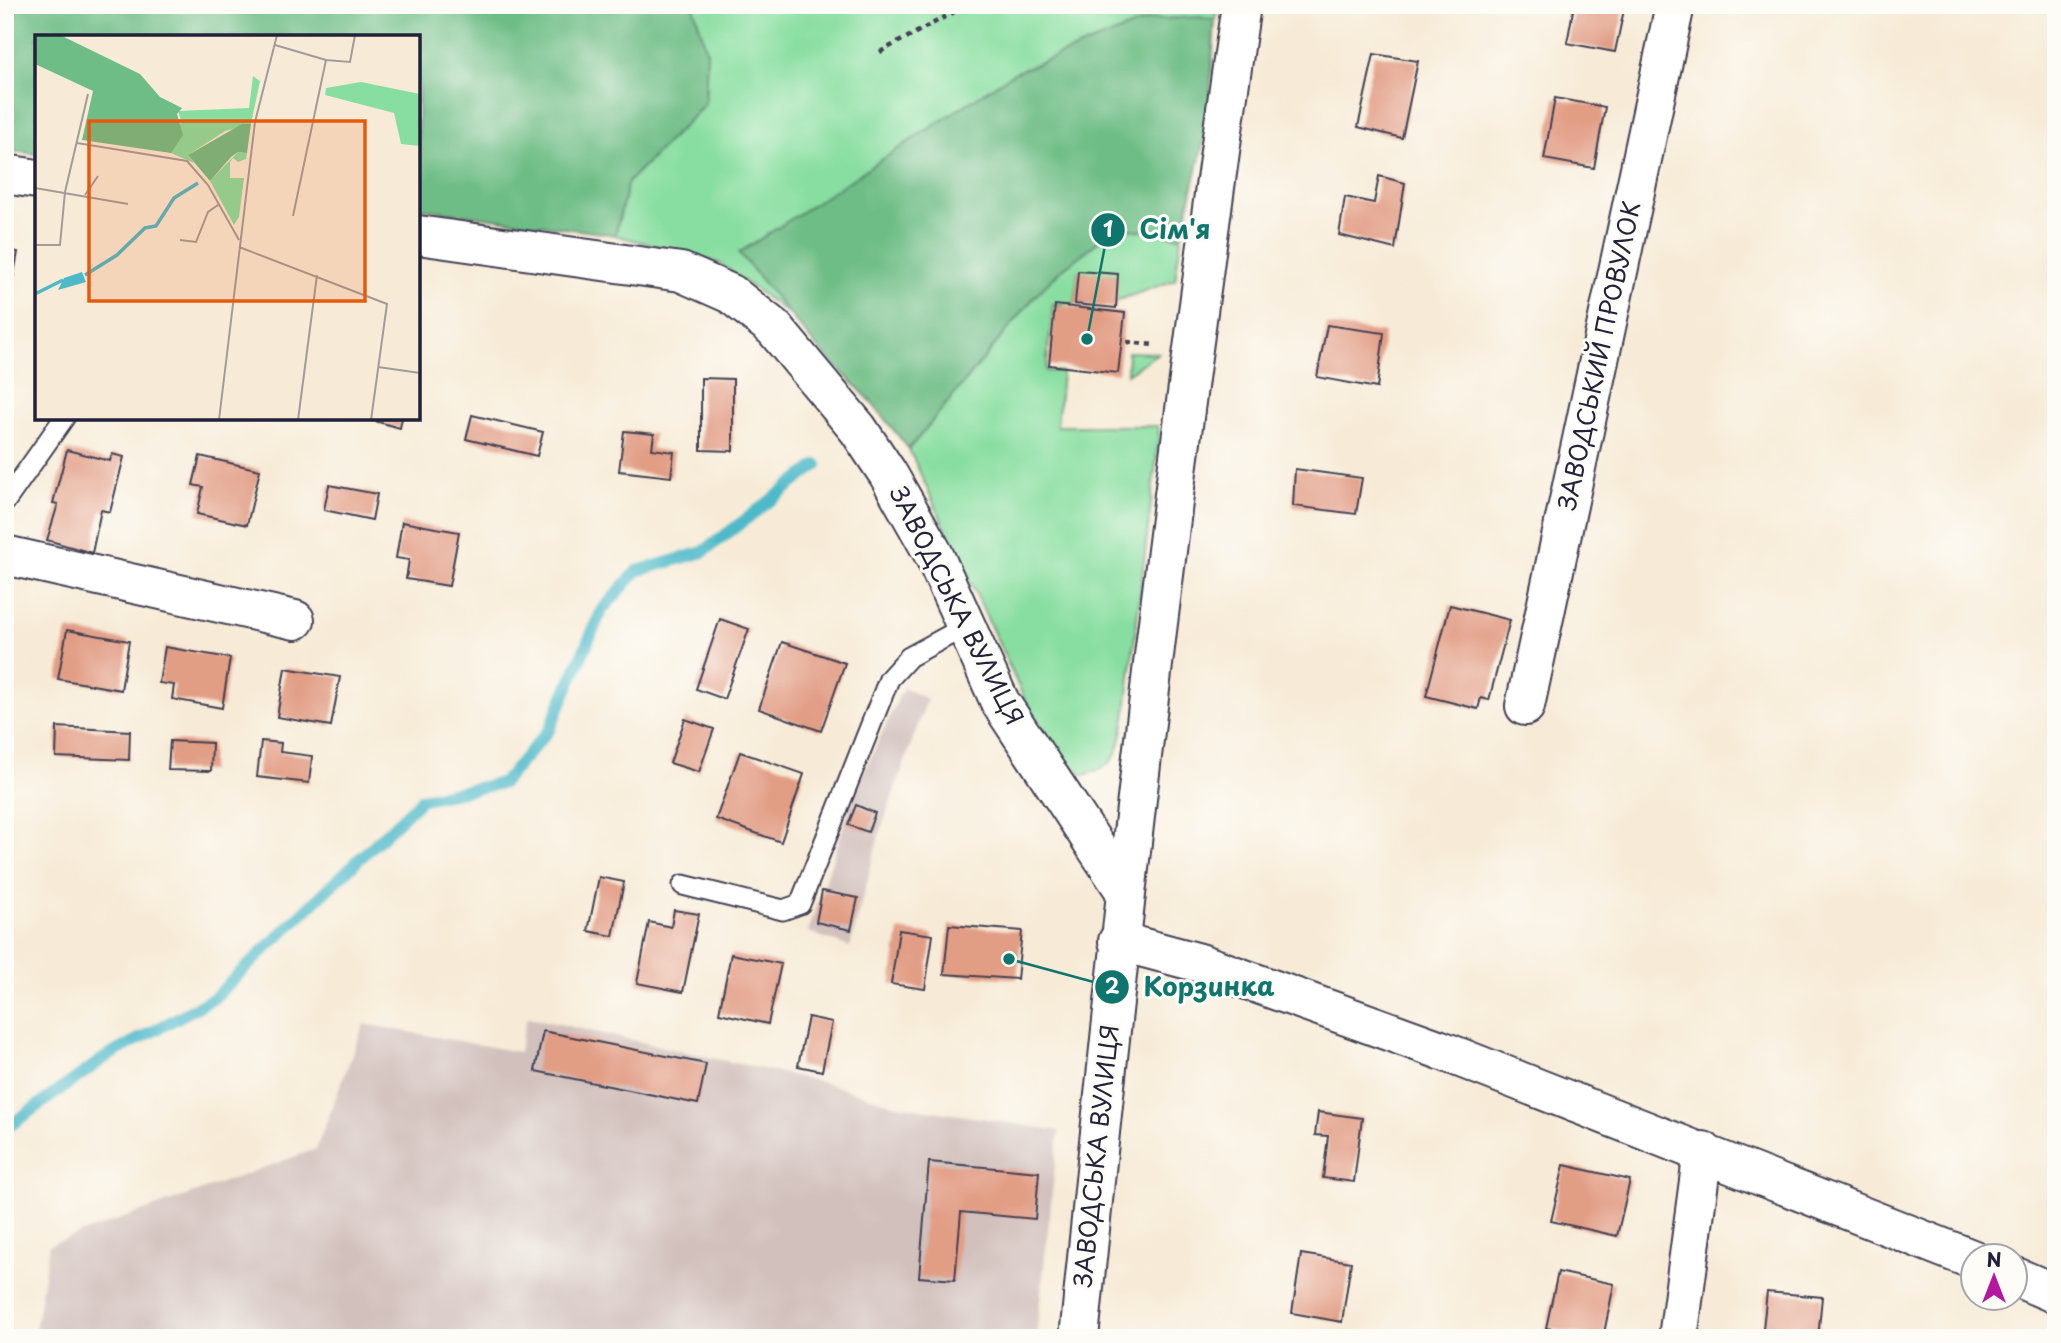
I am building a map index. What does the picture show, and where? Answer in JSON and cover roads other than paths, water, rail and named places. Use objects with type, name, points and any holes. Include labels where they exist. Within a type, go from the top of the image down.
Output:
[{"type":"street","name":"ЗАВОДСЬКА ВУЛИЦЯ","points":[[1079,1338],[1118,941],[1241,5]]},
{"type":"street","name":"ЗАВОДСЬКИЙ ПРОВУЛОК","points":[[1525,706],[1675,5]]},
{"type":"street","points":[[5,174],[35,179]]},
{"type":"street","name":"ЗАВОДСЬКА ВУЛИЦЯ","points":[[420,235],[681,272],[731,294],[753,309],[796,351],[858,429],[888,474],[934,555],[1000,702],[1125,891]]},
{"type":"street","points":[[5,555],[295,620]]},
{"type":"street","points":[[1118,941],[1212,967],[1438,1048],[1960,1255]]},
{"type":"street","points":[[1678,1338],[1703,1151]]},
{"type":"street","points":[[2030,1283],[2056,1294]]},
{"type":"lane","points":[[5,502],[63,420]]},
{"type":"lane","points":[[683,885],[783,910],[793,909],[800,904],[889,679],[909,657],[965,626]]},
{"type":"waterway","points":[[5,1129],[106,1057],[214,998],[422,799],[503,783],[549,730],[602,610],[637,571],[703,552],[817,465]]},
{"type":"place","name":"Сім'я","points":[[1087,339]]},
{"type":"place","name":"Корзинка","points":[[1009,959]]}]
